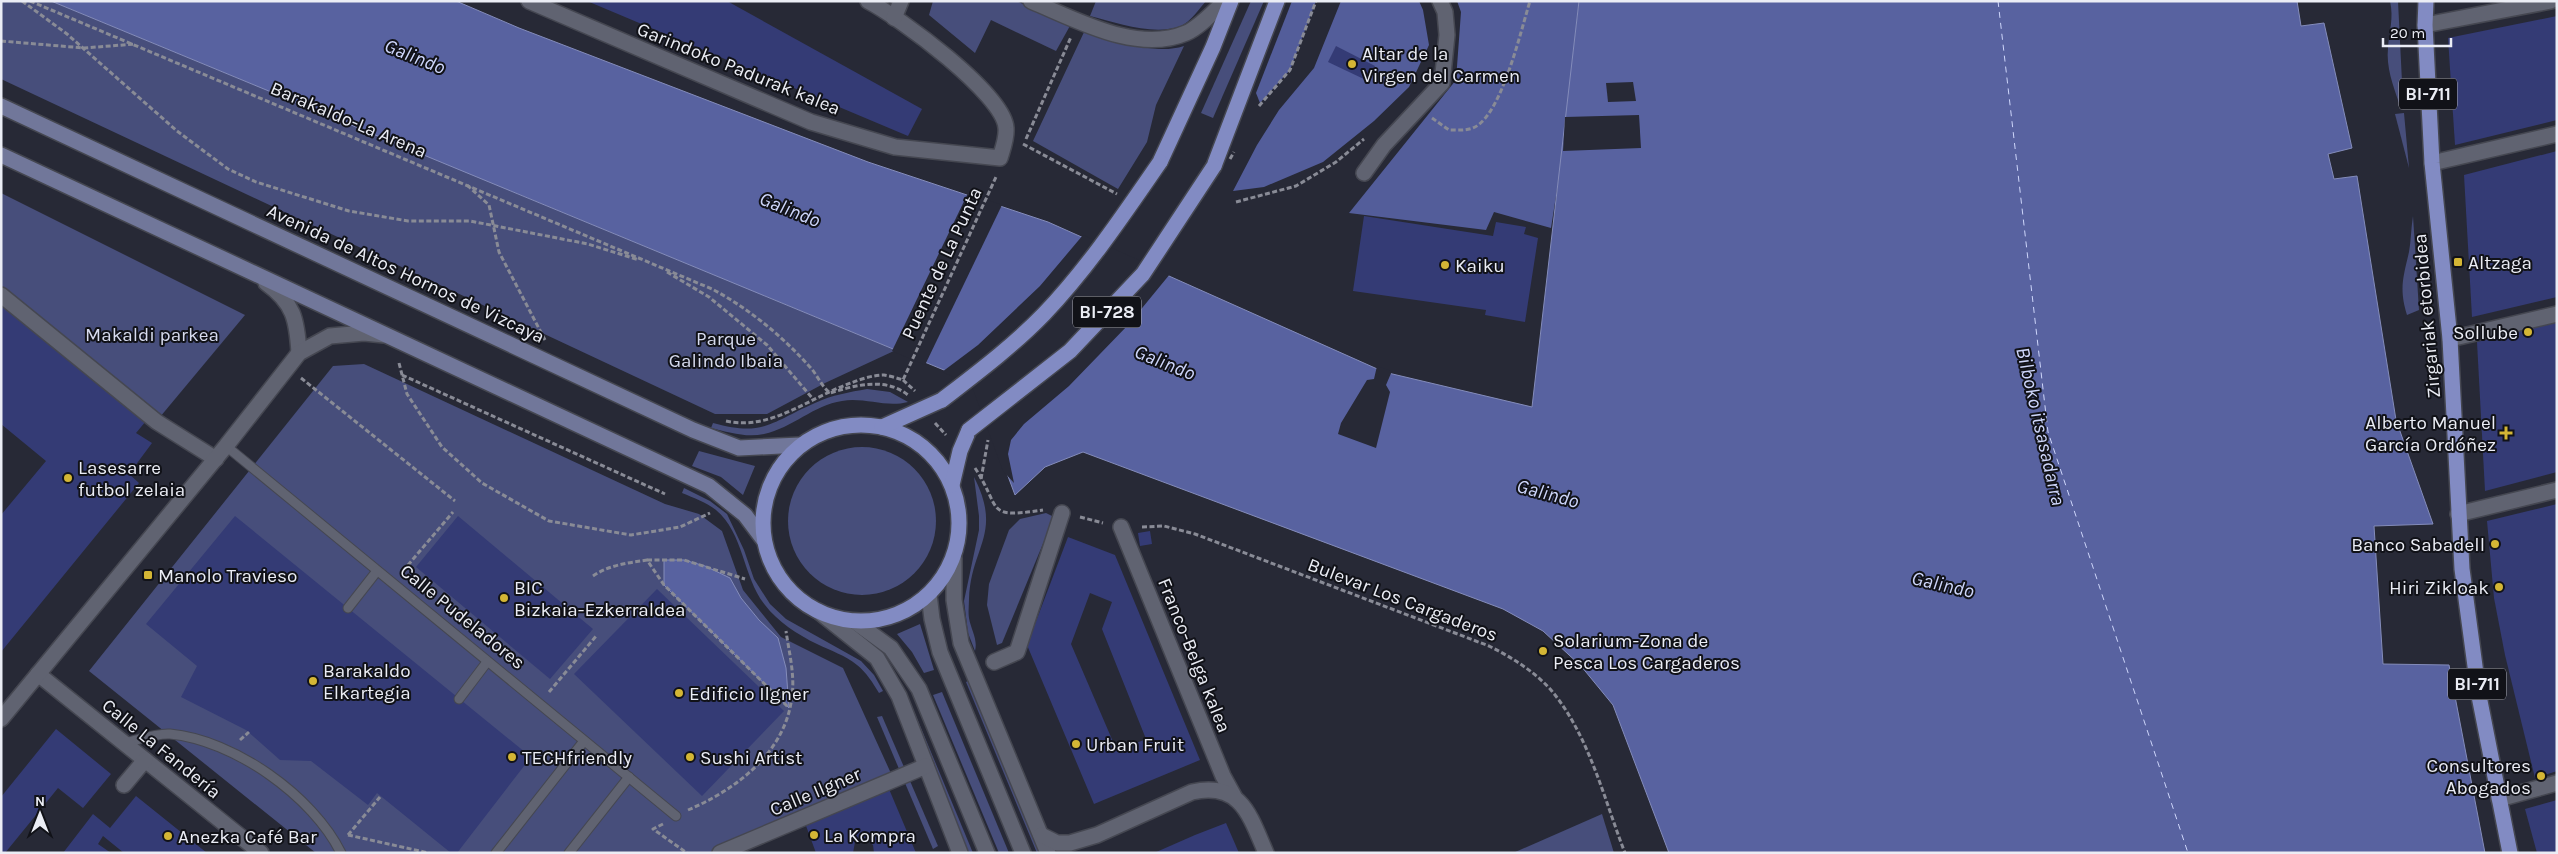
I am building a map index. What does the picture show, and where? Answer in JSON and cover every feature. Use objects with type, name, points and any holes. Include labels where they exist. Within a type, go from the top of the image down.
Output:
[{"type":"main road","name":"BI-728","points":[[882,426],[942,400],[990,363],[1044,313],[1108,237],[1160,162],[1213,47],[1231,1]]},
{"type":"main road","name":"BI-728","points":[[952,485],[960,450],[969,430],[1070,351],[1143,274],[1214,166],[1277,1]]},
{"type":"main road","name":"BI-711","points":[[2426,1],[2425,26],[2432,163]]},
{"type":"main road","name":"Avenida de Altos Hornos de Vizcaya","points":[[1,106],[693,430],[739,448],[800,445]]},
{"type":"main road","points":[[1,155],[254,275],[709,486],[745,515],[763,538]]},
{"type":"main road","name":"Zirgariak etorbidea","points":[[2432,163],[2450,339],[2462,569],[2478,687],[2510,853]]},
{"type":"main road","points":[[853,425],[882,426],[912,438],[936,458],[952,485],[959,509],[959,534],[954,558],[943,578],[929,594],[907,610],[881,619],[854,621],[836,618],[818,611],[792,593],[773,568],[763,538],[763,512],[769,487],[782,464],[800,445],[825,431],[853,425]]},
{"type":"street","name":"Garindoko Padurak kalea","points":[[529,1],[810,122],[894,147],[1000,158],[1005,142]]},
{"type":"street","points":[[868,1],[942,53],[992,99],[1006,126],[1005,142]]},
{"type":"street","points":[[894,18],[901,1]]},
{"type":"street","points":[[1031,1],[1098,28],[1146,39],[1166,38],[1188,33],[1225,1]]},
{"type":"street","points":[[1364,173],[1384,145],[1442,83],[1447,35],[1445,12],[1440,1]]},
{"type":"street","points":[[2425,26],[2550,1]]},
{"type":"street","points":[[2432,163],[2557,134]]},
{"type":"street","points":[[254,275],[280,293],[290,306],[298,332],[299,353]]},
{"type":"street","points":[[1,295],[157,422],[216,459]]},
{"type":"street","points":[[2450,339],[2557,314]]},
{"type":"street","points":[[1,719],[216,459],[299,353],[330,336],[364,332],[389,338]]},
{"type":"street","points":[[2458,514],[2557,490]]},
{"type":"street","points":[[994,662],[1017,652],[1062,513]]},
{"type":"street","name":"Franco-Belga kalea","points":[[1121,527],[1222,776],[1234,796],[1247,810],[1266,853]]},
{"type":"street","points":[[954,558],[954,600],[962,643],[1048,853]]},
{"type":"street","points":[[929,594],[932,619],[940,652],[1023,853]]},
{"type":"street","points":[[818,611],[877,658],[899,696],[960,853]]},
{"type":"street","points":[[854,621],[891,648],[920,689],[987,853]]},
{"type":"street","name":"Calle La Fandería","points":[[38,674],[261,853]]},
{"type":"street","points":[[124,785],[144,760]]},
{"type":"street","name":"Calle Ilgner","points":[[720,853],[926,766]]},
{"type":"street","points":[[2499,799],[2557,783]]},
{"type":"street","points":[[1040,836],[1057,843],[1070,843],[1096,835],[1192,792],[1213,790],[1234,796]]},
{"type":"lane","name":"Calle Pudeladores","points":[[226,446],[676,816]]},
{"type":"lane","points":[[348,608],[377,571]]},
{"type":"lane","points":[[459,699],[487,662]]},
{"type":"lane","points":[[125,743],[168,734],[208,742],[250,761],[289,790],[318,820],[340,850]]},
{"type":"lane","points":[[496,853],[584,742]]},
{"type":"lane","points":[[569,853],[629,777]]},
{"type":"path","points":[[22,1],[84,48],[177,131],[228,169],[256,182],[349,211],[408,221],[470,221],[493,225],[588,244],[656,265],[712,289],[745,309],[766,325],[810,366],[830,393],[870,383],[902,390],[914,400]]},
{"type":"path","name":"Barakaldo-La Arena","points":[[30,1],[136,44],[656,265]]},
{"type":"path","points":[[1256,110],[1290,70],[1316,1]]},
{"type":"path","points":[[1421,107],[1440,126],[1449,130],[1463,130],[1474,127],[1484,120],[1494,107],[1510,66],[1530,1]]},
{"type":"path","points":[[1024,144],[1071,35]]},
{"type":"path","points":[[1,41],[84,48],[136,44]]},
{"type":"path","points":[[1236,202],[1296,186],[1336,162],[1366,138]]},
{"type":"path","points":[[1005,142],[1024,144],[1126,199]]},
{"type":"path","name":"Puente de La Punta","points":[[903,380],[996,175]]},
{"type":"path","points":[[465,183],[489,206],[499,252],[544,340],[553,344]]},
{"type":"path","points":[[656,265],[710,297],[760,339],[813,399]]},
{"type":"path","points":[[389,338],[407,394],[442,447],[482,483],[549,521],[631,535],[680,527],[710,513]]},
{"type":"path","points":[[288,367],[455,500]]},
{"type":"path","points":[[402,375],[665,494]]},
{"type":"path","points":[[724,420],[740,424],[769,421],[828,391],[864,378],[884,375],[903,380],[920,396]]},
{"type":"path","points":[[976,469],[993,504],[1001,512],[1024,513]]},
{"type":"path","points":[[392,583],[452,512]]},
{"type":"path","name":"Bulevar Los Cargaderos","points":[[1062,513],[1121,527],[1164,526],[1195,534],[1506,654],[1543,683],[1564,707],[1586,749],[1625,853]]},
{"type":"path","points":[[647,560],[664,585],[789,708]]},
{"type":"path","points":[[592,576],[618,564],[647,560],[684,560],[745,580]]},
{"type":"path","points":[[687,853],[654,830],[676,816],[711,800],[739,781],[765,758],[782,732],[792,696],[792,679],[786,631]]},
{"type":"path","points":[[539,704],[597,635]]},
{"type":"path","points":[[340,850],[347,835],[380,797]]},
{"type":"path","points":[[347,835],[429,853]]},
{"type":"green space","name":"Parque Galindo Ibaia","points":[[1,1],[51,1],[896,350],[825,383],[767,414],[715,414],[1,79]]},
{"type":"green space","points":[[933,1],[1016,1],[1071,24],[1056,51],[991,20],[975,53],[929,15]]},
{"type":"green space","points":[[1096,1],[1206,1],[1195,15],[1181,26],[1159,30],[1124,25],[1090,16]]},
{"type":"green space","points":[[1251,1],[1264,1],[1213,118],[1201,113]]},
{"type":"green space","points":[[2390,1],[2398,1],[2403,102],[2399,103],[2390,76],[2388,62],[2391,19]]},
{"type":"green space","points":[[1085,30],[1147,48],[1172,49],[1184,46],[1156,105],[1147,142],[1118,189],[1033,141]]},
{"type":"green space","points":[[2404,113],[2409,168],[2395,114]]},
{"type":"green space","name":"Makaldi parkea","points":[[1,193],[245,315],[160,417],[1,287]]},
{"type":"green space","points":[[2413,216],[2419,310],[2407,315],[2403,298],[2403,284],[2410,248]]},
{"type":"green space","points":[[364,364],[665,504],[699,514],[722,531],[743,590],[781,637],[843,668],[894,780],[720,853],[316,853],[89,671],[333,366]]},
{"type":"green space","points":[[867,389],[890,392],[908,402],[891,404],[850,400],[832,403],[784,427],[757,435],[737,434],[711,428],[713,423],[730,427],[756,428],[777,421],[828,398]]},
{"type":"green space","points":[[862,447],[876,448],[890,453],[914,469],[930,493],[935,507],[935,535],[930,549],[914,573],[890,589],[876,594],[862,595],[848,594],[834,589],[810,573],[794,549],[789,535],[788,521],[789,507],[794,493],[810,469],[834,453],[848,448]]},
{"type":"green space","points":[[699,451],[755,466],[743,495],[721,477],[692,466]]},
{"type":"green space","points":[[974,477],[982,496],[986,513],[986,527],[971,581],[969,599],[969,616],[975,638],[975,651],[968,633],[964,601],[979,530]]},
{"type":"green space","points":[[684,488],[710,501],[727,514],[744,550],[754,579],[770,604],[786,619],[861,661],[874,675],[883,691],[879,693],[866,674],[852,662],[788,627],[770,611],[752,582],[738,543],[725,520],[716,510],[700,500],[682,493]]},
{"type":"green space","points":[[1046,513],[1054,517],[1002,643],[997,645],[987,605],[989,584],[1009,530],[1020,519]]},
{"type":"green space","points":[[920,624],[934,670],[924,673],[912,652],[897,634]]},
{"type":"green space","points":[[970,680],[1043,853],[1037,853],[966,682]]},
{"type":"green space","points":[[942,692],[1009,853],[999,853],[933,695]]},
{"type":"green space","points":[[911,704],[973,853],[967,853],[906,706]]},
{"type":"green space","points":[[882,716],[938,846],[933,849],[877,717]]},
{"type":"green space","points":[[1602,814],[1614,853],[1513,853]]},
{"type":"shaded area","points":[[1292,1],[1316,1],[1290,70],[1260,103],[1256,93]]},
{"type":"shaded area","points":[[1341,1],[1419,1],[1423,10],[1429,45],[1409,87],[1374,121],[1323,162],[1264,187],[1233,191],[1257,145],[1279,110],[1314,68]]},
{"type":"shaded area","points":[[1457,1],[1579,1],[1563,151],[1551,228],[1494,212],[1486,230],[1349,213],[1456,80],[1461,12]]},
{"type":"water","points":[[51,1],[456,1],[519,28],[868,162],[1048,222],[1384,372],[1532,407],[1579,1],[2297,1],[2301,26],[2324,23],[2352,148],[2328,154],[2334,179],[2357,176],[2396,420],[2433,524],[2374,526],[2383,664],[2449,665],[2485,853],[1669,853],[1613,705],[1581,666],[1543,631],[1503,609],[1083,452],[1045,467],[1015,495],[973,382]]},
{"type":"water","points":[[664,560],[684,560],[705,566],[730,578],[741,598],[759,620],[778,638],[786,668],[789,708],[664,585]]},
{"type":"pier","points":[[1633,82],[1636,101],[1608,102],[1606,83]]},
{"type":"pier","points":[[1639,115],[1641,148],[1563,151],[1565,117]]},
{"type":"pier","points":[[968,193],[1002,205],[925,365],[892,351]]},
{"type":"pier","points":[[1083,235],[1170,274],[1129,324],[1069,386],[1024,424],[1011,440],[1008,454],[1014,483],[1003,471],[971,384],[942,372],[978,345],[1040,286]]},
{"type":"pier","points":[[1377,366],[1392,371],[1386,385],[1390,392],[1376,448],[1338,434],[1341,423],[1367,380],[1374,379]]},
{"type":"building","points":[[587,1],[727,1],[922,109],[908,136]]},
{"type":"building","points":[[2557,16],[2557,120],[2455,145],[2448,38]]},
{"type":"building","name":"Altar de la Virgen del Carmen","points":[[1336,46],[1375,66],[1368,81],[1328,62]]},
{"type":"building","points":[[2557,151],[2557,297],[2472,317],[2464,175]]},
{"type":"building","name":"Kaiku","points":[[1364,216],[1493,236],[1496,222],[1526,227],[1524,234],[1538,238],[1525,322],[1485,315],[1486,310],[1353,291]]},
{"type":"building","name":"Lasesarre futbol zelaia","points":[[1,303],[146,421],[136,433],[152,443],[129,474],[139,483],[1,652],[1,515],[46,461],[1,424]]},
{"type":"building","points":[[2557,322],[2557,472],[2485,491],[2477,342]]},
{"type":"building","points":[[2557,504],[2557,771],[2535,778],[2505,655],[2494,598],[2487,521]]},
{"type":"building","name":"Barakaldo Elkartegia","points":[[235,516],[531,757],[457,853],[451,853],[377,793],[368,805],[311,761],[280,760],[246,730],[181,697],[197,666],[146,624]]},
{"type":"building","name":"BIC Bizkaia-Ezkerraldea","points":[[458,516],[593,629],[550,679],[416,567]]},
{"type":"building","points":[[1150,531],[1152,544],[1140,546],[1138,533]]},
{"type":"building","points":[[1068,537],[1115,555],[1200,760],[1094,804],[1027,645]],"holes":[[[1090,593],[1112,602],[1102,629],[1146,739],[1117,751],[1071,644]]]},
{"type":"building","name":"Edificio Ilgner","points":[[657,589],[784,711],[702,796],[574,674]]},
{"type":"building","points":[[56,729],[111,774],[83,808],[58,788],[5,853],[1,853],[1,797]]},
{"type":"building","points":[[889,789],[916,853],[874,853],[873,845],[865,838],[855,842],[853,853],[816,853],[805,823]]},
{"type":"building","points":[[136,796],[207,853],[124,853],[103,836],[98,844],[111,853],[63,853],[93,814],[110,828]]},
{"type":"building","points":[[2557,800],[2557,853],[2537,853],[2525,809]]},
{"type":"building","points":[[1226,823],[1239,853],[1154,853],[1195,835]]},
{"type":"ferry route","points":[[1998,1],[2048,432],[2188,853]]},
{"type":"place","name":"Altar de la Virgen del Carmen","points":[[1352,64]]},
{"type":"place","name":"Altzaga","points":[[2458,262]]},
{"type":"place","name":"Kaiku","points":[[1445,265]]},
{"type":"place","name":"Sollube","points":[[2528,332]]},
{"type":"place","name":"Alberto Manuel García Ordóñez","points":[[2506,433]]},
{"type":"place","name":"Lasesarre futbol zelaia","points":[[68,478]]},
{"type":"place","name":"Banco Sabadell","points":[[2495,544]]},
{"type":"place","name":"Manolo Travieso","points":[[148,575]]},
{"type":"place","name":"Hiri Zikloak","points":[[2499,587]]},
{"type":"place","name":"BIC Bizkaia-Ezkerraldea","points":[[504,598]]},
{"type":"place","name":"Solarium-Zona de Pesca Los Cargaderos","points":[[1543,651]]},
{"type":"place","name":"Barakaldo Elkartegia","points":[[313,681]]},
{"type":"place","name":"Edificio Ilgner","points":[[679,693]]},
{"type":"place","name":"Urban Fruit","points":[[1076,744]]},
{"type":"place","name":"TECHfriendly","points":[[512,757]]},
{"type":"place","name":"Sushi Artist","points":[[690,757]]},
{"type":"place","name":"Consultores Abogados","points":[[2541,776]]},
{"type":"place","name":"La Kompra","points":[[814,835]]},
{"type":"place","name":"Anezka Café Bar","points":[[168,836]]},
{"type":"water label","name":"Galindo","points":[[415,56]]},
{"type":"water label","name":"Galindo","points":[[790,209]]},
{"type":"water label","name":"Galindo","points":[[1165,362]]},
{"type":"water label","name":"Bilboko itsasadarra","points":[[2041,426]]},
{"type":"water label","name":"Galindo","points":[[1548,493]]},
{"type":"water label","name":"Galindo","points":[[1943,584]]}]
